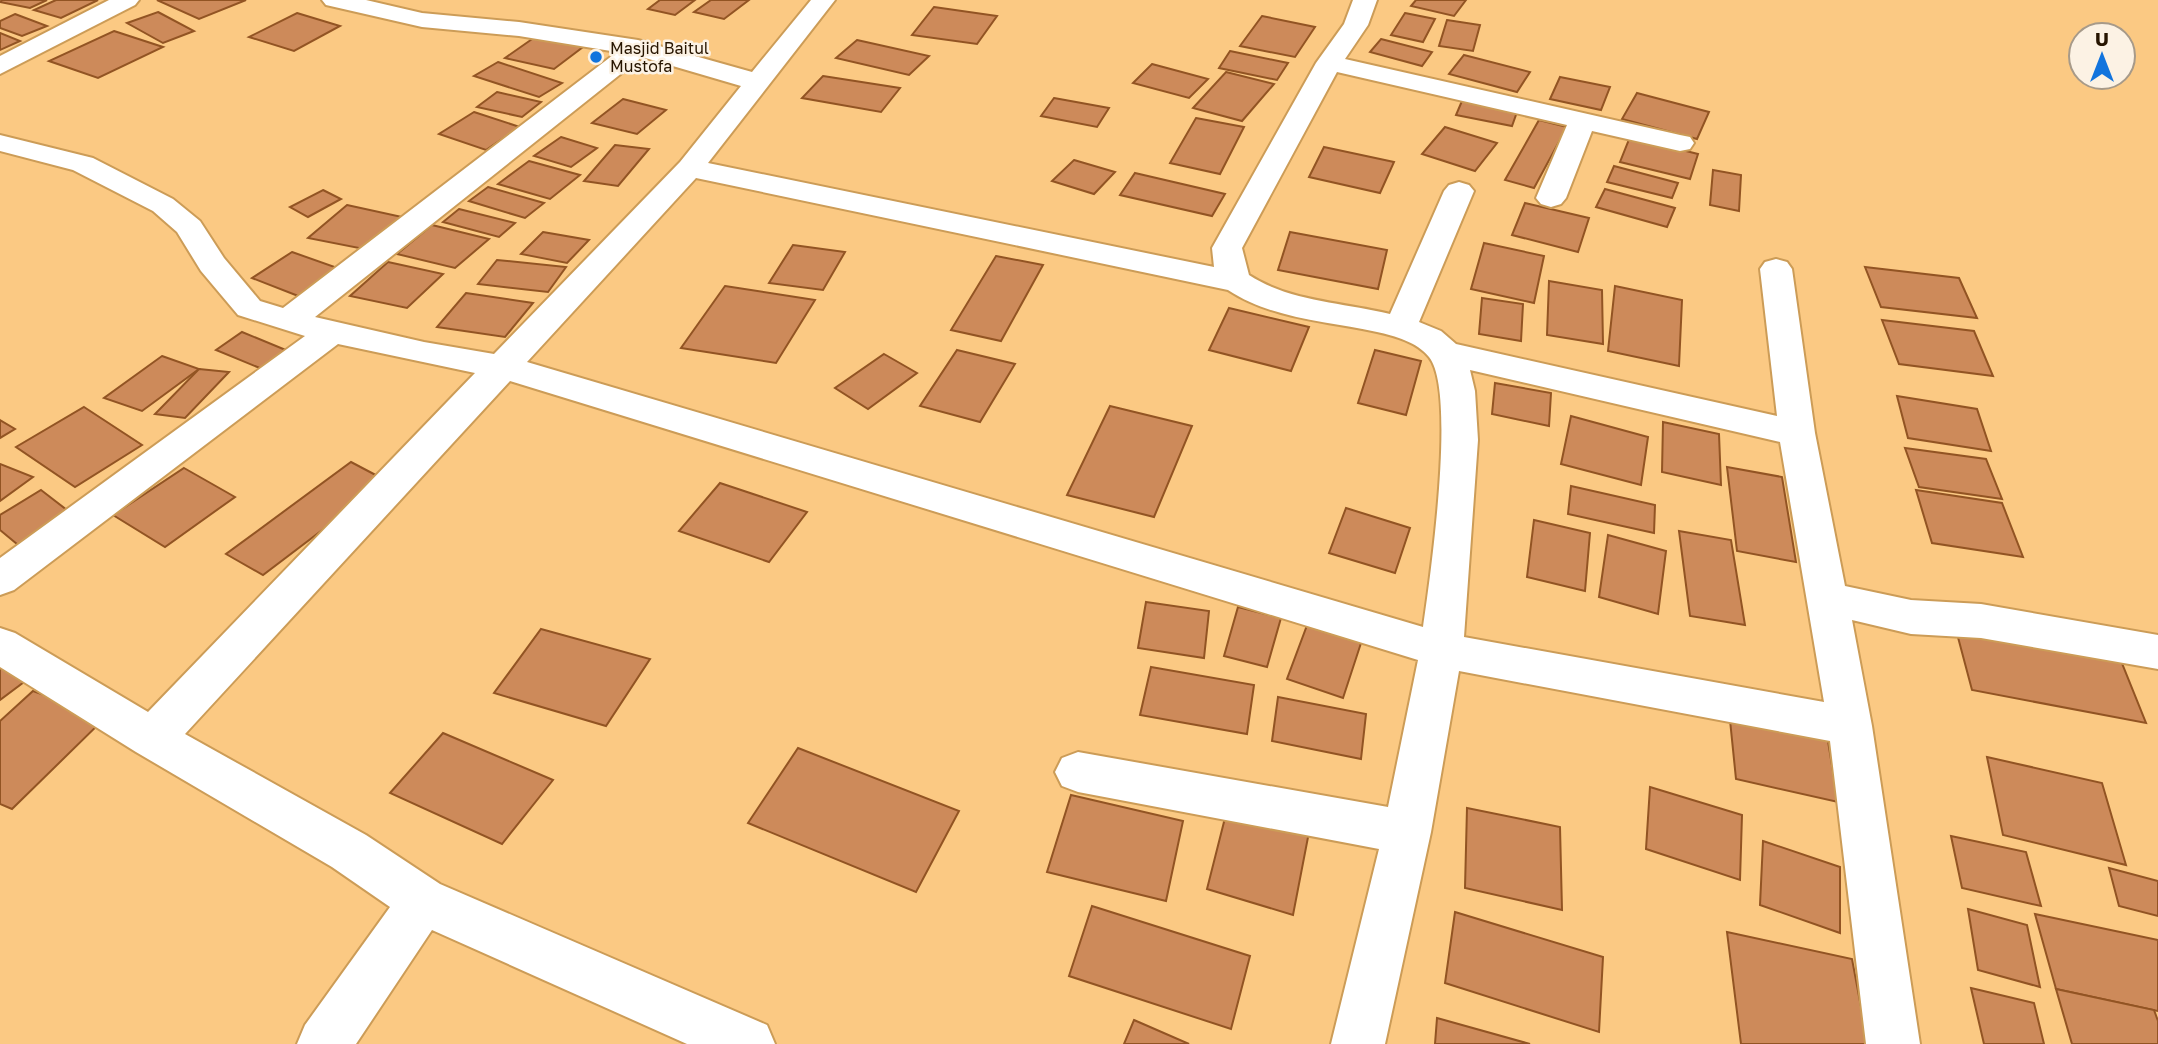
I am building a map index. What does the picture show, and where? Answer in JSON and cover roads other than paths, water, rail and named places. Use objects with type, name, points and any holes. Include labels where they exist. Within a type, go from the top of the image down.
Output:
[{"type":"street","points":[[0,66],[127,0]]},
{"type":"street","points":[[334,0],[422,20],[519,29],[638,48],[757,82]]},
{"type":"street","points":[[152,738],[690,167],[823,0]]},
{"type":"street","points":[[1237,282],[1228,265],[1227,248],[1329,63],[1356,25],[1365,0]]},
{"type":"street","points":[[288,321],[638,48]]},
{"type":"street","points":[[1329,63],[1680,144]]},
{"type":"street","points":[[1551,198],[1582,122]]},
{"type":"street","points":[[0,142],[83,164],[163,205],[189,227],[212,264],[249,308],[288,321],[424,353],[503,367],[1441,650],[1850,726]]},
{"type":"street","points":[[690,167],[1237,282],[1258,296],[1400,328],[1430,339],[1445,353],[1459,408],[1459,468],[1441,650],[1407,832],[1358,1044]]},
{"type":"street","points":[[1400,328],[1459,191]]},
{"type":"street","points":[[1776,270],[1797,433],[1850,726],[1892,1044]]},
{"type":"street","points":[[0,579],[332,332]]},
{"type":"street","points":[[1445,353],[1797,433]]},
{"type":"street","points":[[1828,599],[1911,617],[1981,621],[2158,652]]},
{"type":"street","points":[[0,645],[152,738],[349,851],[423,901],[748,1044]]},
{"type":"street","points":[[1078,772],[1407,832]]},
{"type":"street","points":[[324,1044],[423,901]]},
{"type":"place","name":"Masjid Baitul Mustofa","points":[[596,57]]}]
